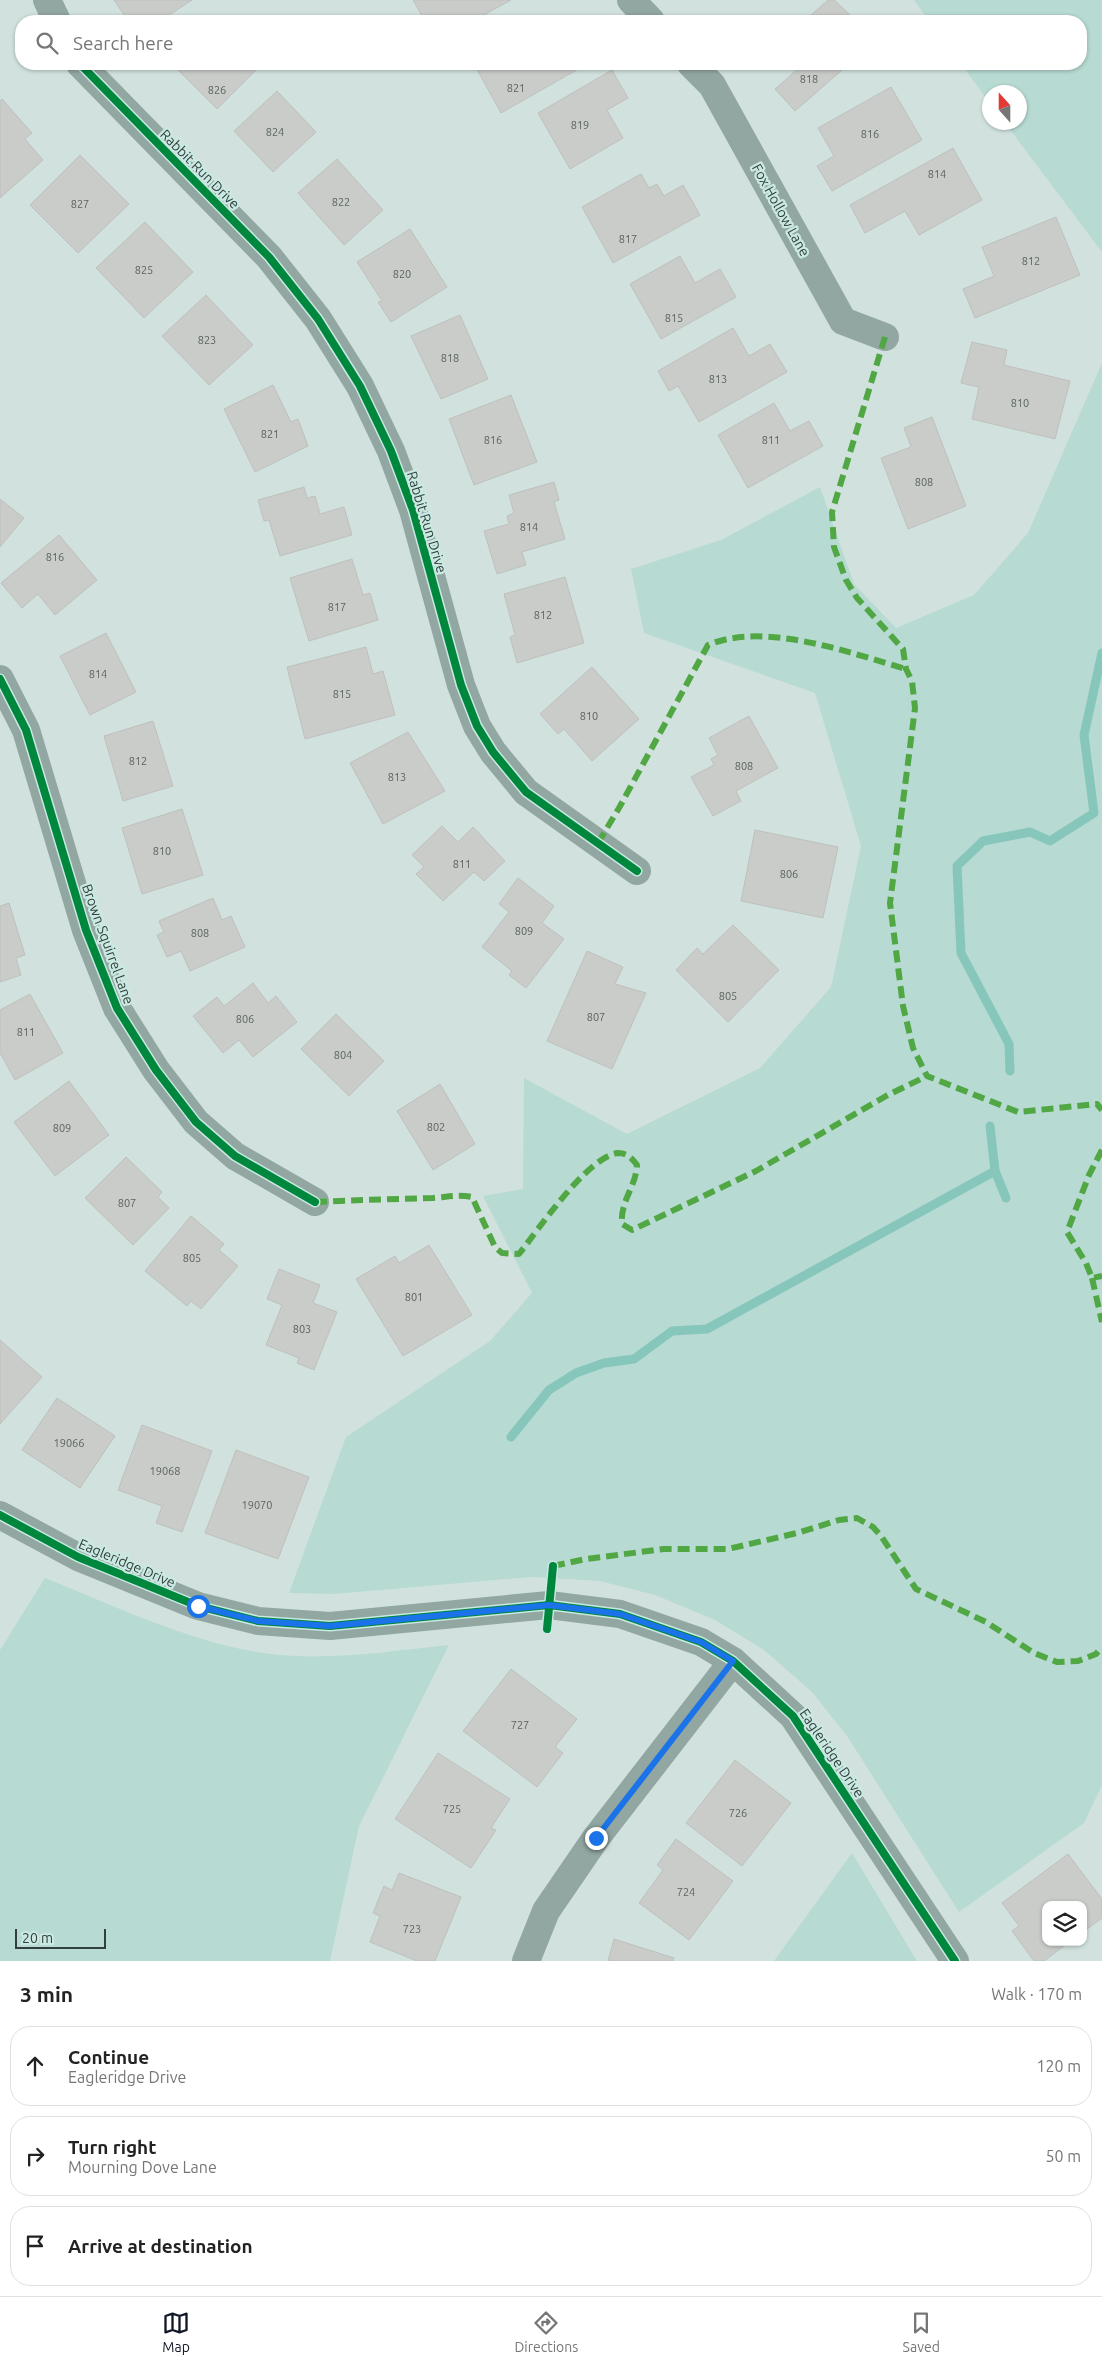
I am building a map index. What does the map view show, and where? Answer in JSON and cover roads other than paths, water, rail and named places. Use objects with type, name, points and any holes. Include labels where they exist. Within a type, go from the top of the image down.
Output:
[{"type":"street","points":[[47,0],[54,15]]},
{"type":"street","points":[[631,0],[645,15]]},
{"type":"street","name":"Rabbit Run Drive","points":[[86,70],[269,257],[318,318],[360,386],[391,451],[412,510],[461,685],[477,726],[493,752],[526,792],[638,871]]},
{"type":"street","name":"Fox Hollow Lane","points":[[697,70],[712,85],[843,321],[885,337]]},
{"type":"street","name":"Brown Squirrel Lane","points":[[0,679],[26,730],[86,930],[117,1008],[156,1070],[196,1122],[234,1156],[315,1202]]},
{"type":"street","name":"Eagleridge Drive","points":[[0,1515],[96,1565],[198,1606],[258,1621],[330,1626],[549,1605],[620,1614],[701,1642],[733,1661],[793,1716],[955,1961]]},
{"type":"street","points":[[526,1961],[546,1911],[596,1838],[733,1661]]},
{"type":"waterway","points":[[1010,1071],[1009,1044],[961,953],[957,866],[983,841],[1030,832],[1050,841],[1094,813],[1084,735],[1102,653]]},
{"type":"waterway","points":[[990,1126],[995,1171],[1006,1198]]},
{"type":"waterway","points":[[511,1437],[549,1390],[576,1373],[604,1363],[634,1359],[672,1331],[707,1329],[995,1171]]}]
